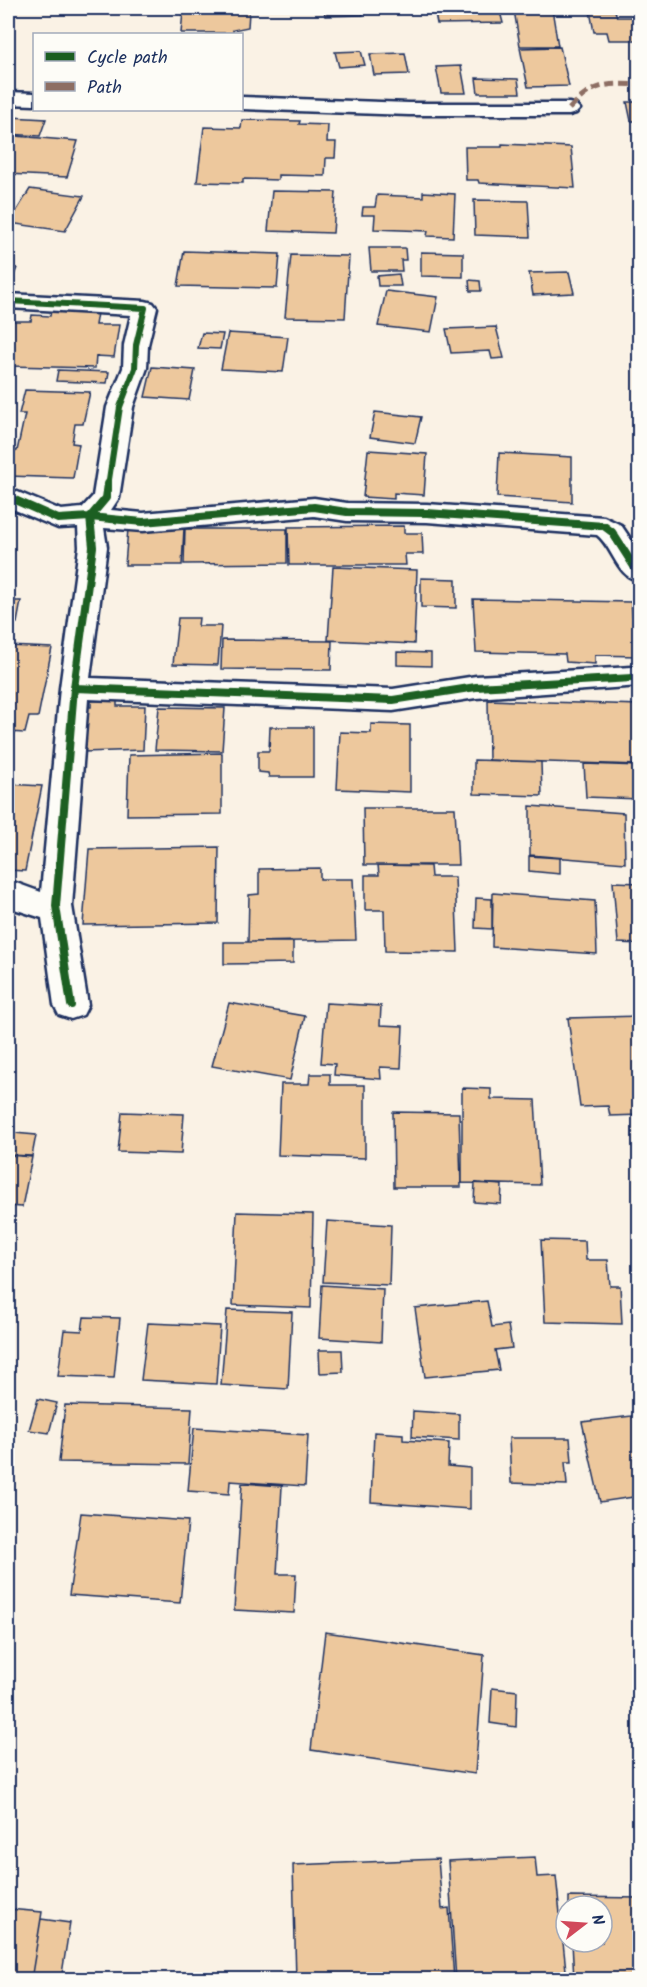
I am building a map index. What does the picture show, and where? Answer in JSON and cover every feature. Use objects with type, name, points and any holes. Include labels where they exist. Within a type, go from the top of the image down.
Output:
[{"type":"street","points":[[8,98],[33,99]]},
{"type":"street","points":[[243,104],[409,109],[569,109]]},
{"type":"street","points":[[8,301],[145,308],[136,345],[135,368],[120,406],[106,498],[90,517],[93,547],[74,688],[56,906],[71,1005]]},
{"type":"street","points":[[8,496],[58,519],[90,517],[142,522],[314,507],[347,512],[427,513],[539,519],[604,526],[612,532],[637,571]]},
{"type":"street","points":[[74,688],[393,700],[476,687],[632,678]]},
{"type":"street","points":[[8,893],[37,906],[56,906]]},
{"type":"building","points":[[56,8],[110,8],[110,11],[56,12]]},
{"type":"building","points":[[324,8],[362,8],[363,15],[325,16]]},
{"type":"building","points":[[434,8],[499,8],[503,23],[437,24]]},
{"type":"building","points":[[552,9],[558,46],[520,46],[514,10]]},
{"type":"building","points":[[590,11],[615,11],[617,17],[634,17],[637,29],[640,28],[640,40],[609,40],[607,32],[594,32]]},
{"type":"building","points":[[183,12],[249,12],[248,27],[233,30],[233,33],[181,33]]},
{"type":"building","points":[[8,25],[12,25],[12,52],[8,53]]},
{"type":"building","points":[[560,47],[569,86],[528,87],[520,48]]},
{"type":"building","points":[[361,51],[365,65],[339,67],[335,52]]},
{"type":"building","points":[[405,53],[409,74],[374,75],[370,54]]},
{"type":"building","points":[[461,66],[466,93],[441,93],[436,67]]},
{"type":"building","points":[[476,78],[518,79],[520,93],[478,93]]},
{"type":"building","points":[[627,102],[640,102],[640,121],[631,121]]},
{"type":"building","points":[[10,117],[46,119],[40,136],[8,134]]},
{"type":"building","points":[[242,120],[300,121],[299,124],[328,125],[327,142],[336,142],[335,158],[326,158],[325,176],[278,175],[278,180],[243,179],[243,183],[197,182],[204,127],[241,128]]},
{"type":"building","points":[[15,136],[78,141],[67,177],[8,174],[8,157]]},
{"type":"building","points":[[502,144],[571,147],[575,188],[479,183],[478,180],[466,180],[465,147],[502,147]]},
{"type":"building","points":[[634,146],[640,146],[640,170],[637,170]]},
{"type":"building","points":[[30,189],[84,196],[65,231],[9,223]]},
{"type":"building","points":[[272,191],[336,192],[333,233],[268,231]]},
{"type":"building","points":[[423,192],[455,194],[453,237],[427,236],[428,231],[374,229],[375,215],[362,215],[363,207],[375,207],[377,195],[423,197]]},
{"type":"building","points":[[474,200],[528,201],[530,237],[475,235]]},
{"type":"building","points":[[369,248],[405,248],[406,260],[401,260],[402,271],[371,271]]},
{"type":"building","points":[[184,251],[280,254],[277,288],[178,286]]},
{"type":"building","points":[[421,252],[463,253],[463,277],[421,276]]},
{"type":"building","points":[[291,255],[349,256],[345,318],[285,317]]},
{"type":"building","points":[[8,267],[17,268],[8,290]]},
{"type":"building","points":[[569,272],[574,293],[533,295],[529,273]]},
{"type":"building","points":[[399,274],[401,286],[378,286],[377,276]]},
{"type":"building","points":[[469,280],[480,281],[481,291],[470,291]]},
{"type":"building","points":[[386,291],[438,297],[431,332],[378,326]]},
{"type":"building","points":[[52,306],[98,307],[95,325],[119,325],[114,357],[96,356],[95,368],[8,366],[8,321],[31,321],[32,315],[50,316]]},
{"type":"building","points":[[496,327],[504,358],[492,359],[490,351],[451,353],[446,329]]},
{"type":"building","points":[[202,333],[223,334],[220,349],[198,348]]},
{"type":"building","points":[[228,333],[288,337],[283,372],[221,369]]},
{"type":"building","points":[[152,367],[195,370],[189,400],[145,397]]},
{"type":"building","points":[[58,370],[109,372],[107,383],[56,381]]},
{"type":"building","points":[[25,390],[90,392],[83,424],[75,424],[72,443],[79,444],[73,478],[8,476],[11,451],[17,451],[25,414],[19,414]]},
{"type":"building","points":[[375,412],[421,417],[415,443],[370,437]]},
{"type":"building","points":[[368,450],[427,454],[424,495],[394,493],[394,499],[363,497]]},
{"type":"building","points":[[499,453],[572,457],[572,502],[497,497]]},
{"type":"building","points":[[404,526],[404,533],[422,533],[423,554],[405,554],[406,565],[289,565],[288,527]]},
{"type":"building","points":[[184,528],[182,565],[125,565],[128,529]]},
{"type":"building","points":[[185,529],[287,529],[287,563],[184,564]]},
{"type":"building","points":[[333,567],[417,570],[414,644],[328,640]]},
{"type":"building","points":[[421,578],[456,579],[456,608],[421,607]]},
{"type":"building","points":[[473,599],[631,602],[637,656],[595,655],[595,664],[566,662],[565,654],[476,652]]},
{"type":"building","points":[[8,601],[21,601],[17,623],[8,623]]},
{"type":"building","points":[[178,618],[199,618],[198,626],[221,626],[218,665],[173,664]]},
{"type":"building","points":[[222,640],[332,641],[331,670],[221,669]]},
{"type":"building","points":[[8,646],[52,648],[38,717],[29,717],[25,733],[8,732]]},
{"type":"building","points":[[397,652],[431,653],[431,666],[397,665]]},
{"type":"building","points":[[117,700],[117,706],[145,706],[143,750],[83,752],[87,707],[91,707],[91,701]]},
{"type":"building","points":[[488,700],[640,705],[640,765],[489,760]]},
{"type":"building","points":[[159,707],[225,708],[222,751],[155,750]]},
{"type":"building","points":[[371,724],[410,725],[410,792],[337,789],[340,732],[371,733]]},
{"type":"building","points":[[270,727],[313,727],[313,777],[269,777],[268,773],[258,772],[258,751],[269,751]]},
{"type":"building","points":[[222,753],[222,814],[127,815],[129,755]]},
{"type":"building","points":[[474,760],[541,762],[542,796],[474,794]]},
{"type":"building","points":[[584,764],[640,766],[640,799],[586,797]]},
{"type":"building","points":[[8,784],[42,786],[25,871],[8,870]]},
{"type":"building","points":[[530,806],[624,813],[625,863],[530,855]]},
{"type":"building","points":[[363,808],[455,808],[458,865],[364,865]]},
{"type":"building","points":[[219,847],[218,923],[83,925],[89,849]]},
{"type":"building","points":[[529,856],[560,858],[560,874],[529,871]]},
{"type":"building","points":[[378,865],[430,866],[431,877],[455,877],[458,952],[385,951],[384,910],[365,910],[365,875],[379,875]]},
{"type":"building","points":[[320,868],[320,879],[353,879],[356,940],[248,942],[249,895],[259,894],[259,869]]},
{"type":"building","points":[[613,882],[640,883],[640,944],[618,943]]},
{"type":"building","points":[[493,893],[595,901],[597,954],[492,947]]},
{"type":"building","points":[[476,898],[492,899],[492,929],[475,928]]},
{"type":"building","points":[[224,942],[293,942],[293,963],[224,964]]},
{"type":"building","points":[[229,1003],[305,1016],[290,1080],[212,1066]]},
{"type":"building","points":[[326,1003],[381,1006],[380,1025],[403,1026],[401,1068],[380,1067],[381,1079],[334,1075],[335,1064],[321,1063]]},
{"type":"building","points":[[640,1016],[640,1115],[610,1116],[608,1106],[580,1107],[568,1018]]},
{"type":"building","points":[[310,1074],[330,1074],[330,1085],[365,1085],[365,1158],[278,1155],[281,1084],[309,1084]]},
{"type":"building","points":[[462,1088],[491,1089],[491,1099],[535,1100],[540,1185],[462,1183]]},
{"type":"building","points":[[122,1112],[184,1114],[181,1154],[118,1152]]},
{"type":"building","points":[[393,1112],[459,1113],[461,1187],[394,1187]]},
{"type":"building","points":[[14,1133],[36,1135],[32,1156],[10,1155]]},
{"type":"building","points":[[8,1155],[32,1157],[22,1207],[8,1206]]},
{"type":"building","points":[[475,1183],[502,1185],[501,1204],[474,1202]]},
{"type":"building","points":[[237,1212],[313,1214],[311,1308],[233,1305]]},
{"type":"building","points":[[327,1221],[391,1225],[389,1285],[323,1282]]},
{"type":"building","points":[[541,1240],[585,1241],[586,1260],[608,1260],[610,1286],[620,1286],[622,1324],[545,1322]]},
{"type":"building","points":[[322,1285],[383,1289],[381,1342],[319,1338]]},
{"type":"building","points":[[487,1301],[492,1327],[508,1325],[512,1348],[495,1350],[499,1370],[425,1377],[415,1308]]},
{"type":"building","points":[[227,1310],[292,1312],[288,1389],[221,1385]]},
{"type":"building","points":[[84,1317],[120,1318],[114,1378],[58,1376],[64,1330],[82,1331]]},
{"type":"building","points":[[148,1323],[220,1326],[216,1384],[141,1380]]},
{"type":"building","points":[[319,1350],[342,1350],[343,1372],[320,1373]]},
{"type":"building","points":[[38,1399],[57,1403],[49,1433],[29,1430]]},
{"type":"building","points":[[65,1405],[192,1408],[188,1464],[59,1462]]},
{"type":"building","points":[[413,1411],[459,1414],[459,1440],[412,1437]]},
{"type":"building","points":[[640,1415],[640,1496],[600,1502],[582,1422]]},
{"type":"building","points":[[194,1428],[308,1435],[305,1486],[230,1481],[229,1494],[188,1491]]},
{"type":"building","points":[[374,1432],[403,1434],[403,1440],[449,1443],[448,1466],[470,1468],[470,1509],[371,1502]]},
{"type":"building","points":[[509,1438],[570,1438],[572,1462],[565,1462],[567,1485],[511,1483]]},
{"type":"building","points":[[242,1483],[282,1486],[277,1574],[296,1574],[294,1613],[234,1610]]},
{"type":"building","points":[[81,1513],[188,1521],[180,1603],[69,1595]]},
{"type":"building","points":[[325,1632],[484,1655],[475,1774],[311,1750]]},
{"type":"building","points":[[492,1688],[517,1691],[516,1727],[490,1723]]},
{"type":"building","points":[[535,1857],[537,1877],[556,1876],[558,1894],[554,1894],[554,1954],[564,1954],[567,1980],[456,1980],[448,1861]]},
{"type":"building","points":[[438,1859],[442,1909],[449,1908],[454,1980],[296,1980],[293,1865]]},
{"type":"building","points":[[614,1898],[640,1898],[640,1980],[574,1980],[573,1954],[614,1954]]},
{"type":"building","points":[[8,1909],[42,1912],[31,1980],[8,1980]]},
{"type":"building","points":[[41,1919],[70,1923],[61,1980],[31,1980]]},
{"type":"marked path","points":[[569,109],[586,92],[600,85],[640,85]]},
{"type":"cycle path","points":[[8,301],[145,308],[136,345],[135,368],[120,407],[106,498],[90,517],[93,547],[74,688],[56,906],[71,1005]]},
{"type":"cycle path","points":[[8,497],[58,519],[90,517],[143,522],[314,507],[347,512],[427,513],[604,526],[612,532],[637,571]]},
{"type":"cycle path","points":[[74,688],[393,700],[476,687],[632,678]]}]
